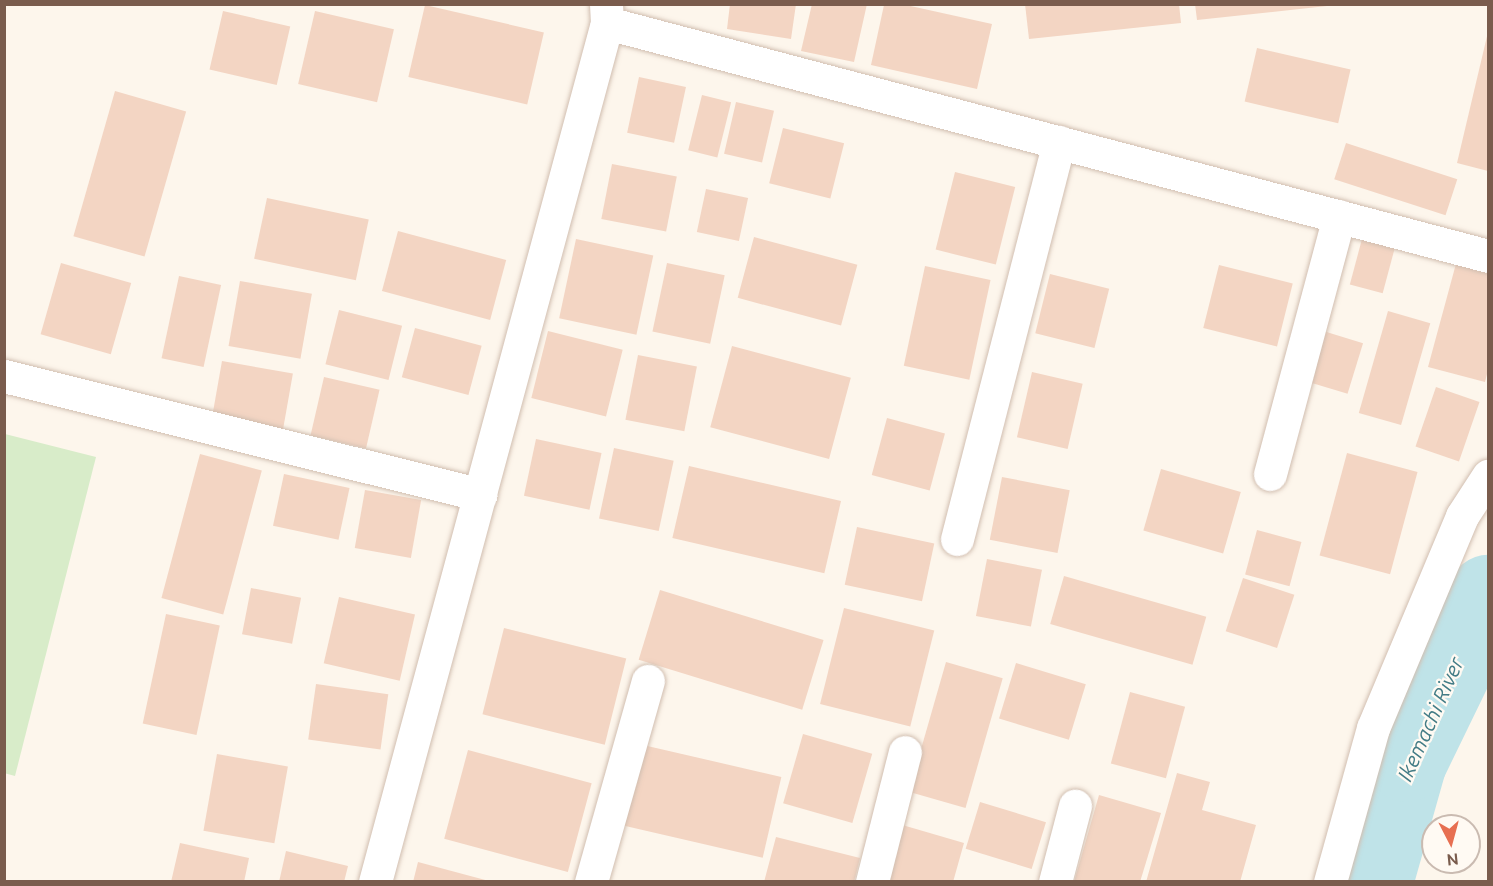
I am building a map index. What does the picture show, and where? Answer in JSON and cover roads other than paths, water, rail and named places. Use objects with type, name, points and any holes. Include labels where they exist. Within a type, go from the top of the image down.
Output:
[{"type":"street","points":[[375,882],[607,14],[1059,142],[1488,256]]},
{"type":"street","points":[[957,539],[1059,142]]},
{"type":"street","points":[[1270,474],[1339,216]]},
{"type":"street","points":[[4,376],[480,495]]},
{"type":"street","points":[[1330,882],[1373,728],[1462,516],[1488,476]]},
{"type":"street","points":[[591,882],[648,681]]},
{"type":"street","points":[[872,882],[905,752]]},
{"type":"street","points":[[1055,882],[1075,806]]},
{"type":"waterway","name":"Ikemachi River","points":[[1373,882],[1407,762],[1488,595]]}]
